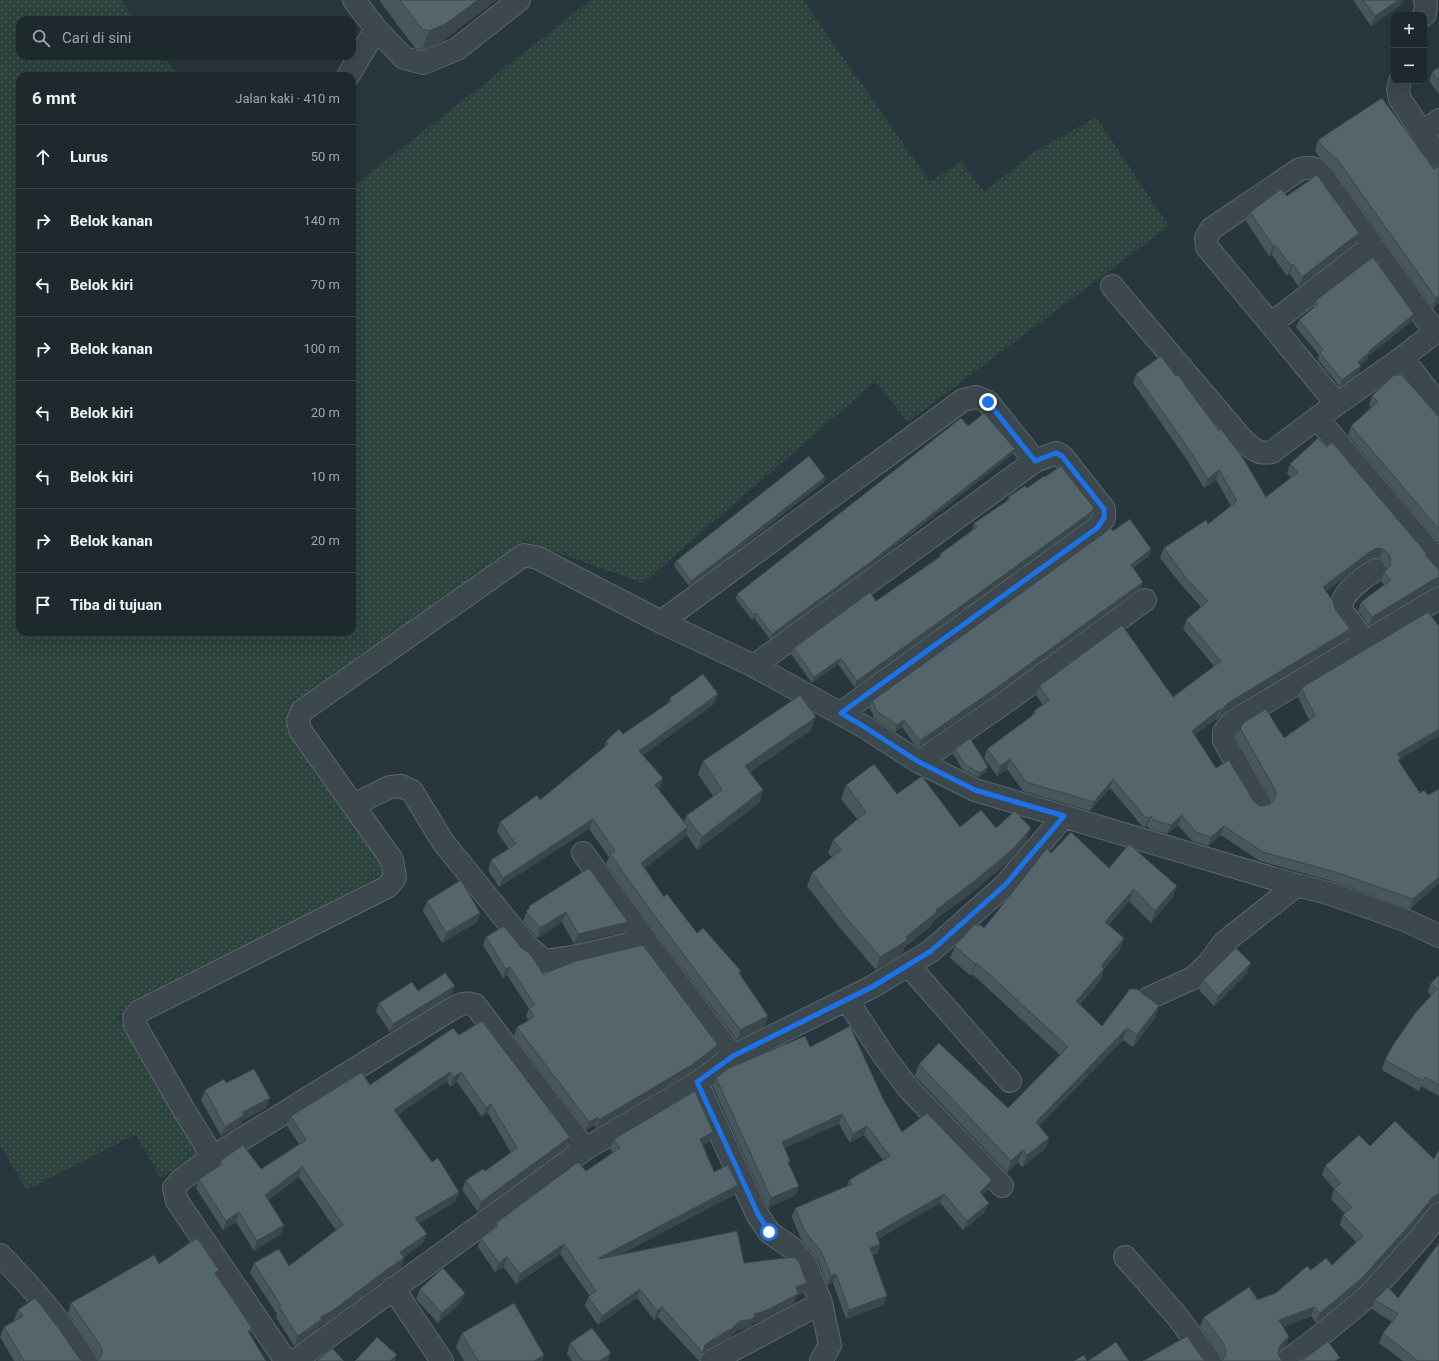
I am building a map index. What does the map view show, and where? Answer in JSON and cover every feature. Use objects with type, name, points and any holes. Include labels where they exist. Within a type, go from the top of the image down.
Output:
[{"type":"street","points":[[354,0],[376,29],[404,58],[423,63],[457,49],[519,0]]},
{"type":"street","points":[[1425,0],[1426,12]]},
{"type":"street","points":[[350,72],[376,29]]},
{"type":"street","points":[[1399,84],[1398,90],[1400,99],[1431,126],[1439,159]]},
{"type":"street","points":[[1112,286],[1242,440],[1255,451],[1264,454],[1272,452],[1437,331],[1372,246],[1316,168],[1300,168],[1211,229],[1206,238],[1207,247],[1337,404]]},
{"type":"street","points":[[1271,324],[1372,246]]},
{"type":"street","points":[[1402,358],[1436,395]]},
{"type":"street","points":[[661,622],[963,400],[976,397],[988,402],[1035,461]]},
{"type":"street","points":[[1317,418],[1437,556]]},
{"type":"street","points":[[754,666],[1035,461],[1056,453],[1062,456],[1104,509],[1104,518],[1097,528],[841,713]]},
{"type":"street","points":[[213,1157],[135,1025],[134,1018],[140,1010],[387,887],[395,878],[392,860],[300,730],[298,721],[302,711],[524,555],[538,558],[661,622],[754,666],[841,713],[919,762],[975,790],[1330,894],[1405,920],[1439,936]]},
{"type":"street","points":[[1365,642],[1342,611],[1340,606],[1346,593],[1376,570]]},
{"type":"street","points":[[1260,803],[1224,741],[1224,732],[1230,723],[1439,598]]},
{"type":"street","points":[[919,762],[1007,701],[1145,600]]},
{"type":"street","points":[[353,805],[390,787],[401,786],[412,791],[443,842],[528,946],[545,961],[571,958],[599,952],[645,939]]},
{"type":"street","points":[[295,1361],[585,1149],[697,1082],[733,1056],[872,987],[931,951],[1005,885],[1064,816]]},
{"type":"street","points":[[583,853],[645,939],[733,1056]]},
{"type":"street","points":[[1149,998],[1192,978],[1208,964],[1222,945],[1232,936],[1297,885]]},
{"type":"street","points":[[908,965],[1010,1081]]},
{"type":"street","points":[[847,1000],[884,1056],[909,1089],[1002,1186]]},
{"type":"street","points":[[286,1361],[177,1201],[174,1188],[181,1180],[213,1157],[463,1003],[475,1005],[585,1149]]},
{"type":"street","points":[[697,1082],[758,1214],[769,1232],[792,1248],[806,1266],[821,1303],[830,1345],[820,1361]]},
{"type":"street","points":[[1287,1361],[1367,1297],[1420,1238],[1439,1214]]},
{"type":"street","points":[[0,1255],[27,1282],[70,1334],[86,1361]]},
{"type":"street","points":[[1125,1257],[1177,1316],[1210,1361]]},
{"type":"street","points":[[393,1288],[442,1361]]},
{"type":"street","points":[[712,1361],[821,1303]]},
{"type":"green space","points":[[0,0],[121,0],[133,16],[16,16],[16,60],[166,60],[175,72],[16,72],[16,636],[356,636],[356,184],[591,0],[803,0],[930,182],[961,161],[984,192],[1034,152],[1096,117],[1169,226],[908,422],[875,382],[643,583],[525,541],[287,728],[390,870],[118,1017],[200,1154],[160,1178],[136,1134],[27,1190],[0,1145]]},
{"type":"building","points":[[400,0],[478,0],[447,23],[429,31],[422,29]]},
{"type":"building","points":[[1363,0],[1398,0],[1375,16]]},
{"type":"building","points":[[1439,67],[1439,81],[1432,72]]},
{"type":"building","points":[[1382,98],[1434,169],[1439,166],[1439,296],[1436,298],[1337,159],[1324,148],[1318,140]]},
{"type":"building","points":[[1317,175],[1359,233],[1302,277],[1293,264],[1291,266],[1275,245],[1273,246],[1250,212],[1281,189],[1287,196]]},
{"type":"building","points":[[1373,257],[1414,314],[1368,352],[1369,353],[1358,362],[1361,366],[1342,380],[1320,353],[1323,350],[1299,320],[1318,304],[1315,301]]},
{"type":"building","points":[[1161,356],[1176,376],[1178,375],[1219,431],[1221,429],[1243,458],[1266,497],[1298,472],[1290,464],[1318,438],[1326,447],[1332,442],[1439,570],[1439,577],[1372,617],[1361,602],[1391,580],[1384,572],[1390,566],[1391,560],[1389,554],[1383,549],[1377,548],[1371,551],[1323,587],[1333,601],[1335,609],[1350,629],[1228,703],[1221,711],[1220,709],[1192,731],[1216,768],[1229,760],[1253,800],[1258,805],[1263,806],[1270,804],[1274,800],[1276,794],[1274,788],[1240,728],[1243,723],[1266,709],[1284,738],[1315,716],[1301,688],[1428,612],[1439,626],[1439,729],[1397,754],[1401,758],[1398,760],[1420,793],[1424,790],[1428,795],[1439,789],[1439,877],[1413,899],[1338,873],[1263,852],[1224,826],[1211,837],[1196,832],[1182,815],[1171,825],[1153,820],[1151,816],[1149,818],[1145,817],[1113,779],[1094,802],[1026,782],[1010,759],[1000,766],[987,749],[1036,713],[1034,711],[1049,700],[1039,686],[1122,625],[1173,697],[1221,661],[1186,620],[1208,601],[1186,578],[1164,548],[1206,520],[1208,524],[1237,501],[1219,470],[1208,479],[1136,374]]},
{"type":"building","points":[[1394,375],[1402,375],[1439,417],[1439,529],[1351,426],[1378,402],[1372,396]]},
{"type":"building","points":[[984,413],[1015,449],[872,561],[772,634],[756,613],[754,615],[737,594],[961,418],[968,426]]},
{"type":"building","points":[[809,456],[825,477],[691,581],[676,561]]},
{"type":"building","points":[[1061,466],[1094,508],[1090,513],[857,681],[841,658],[814,677],[794,648],[870,592],[876,601],[941,556],[940,554],[977,527],[974,523],[1010,499],[1008,497],[1025,486],[1027,488]]},
{"type":"building","points":[[1130,519],[1151,549],[1131,565],[1143,582],[1002,684],[921,740],[904,720],[897,725],[875,709],[876,708],[872,701],[1107,531],[1110,527],[1113,531]]},
{"type":"building","points":[[703,674],[718,694],[639,751],[663,778],[655,785],[688,827],[641,863],[664,897],[667,894],[697,933],[703,928],[741,971],[739,973],[768,1016],[740,1030],[610,854],[615,851],[593,819],[503,878],[491,860],[516,844],[500,822],[537,795],[540,800],[608,744],[606,741],[619,729],[623,734],[671,701],[670,698]]},
{"type":"building","points":[[800,695],[816,717],[745,766],[763,790],[702,837],[686,816],[722,790],[703,761]]},
{"type":"building","points":[[970,738],[988,767],[980,773],[965,765],[955,749]]},
{"type":"building","points":[[874,764],[897,794],[922,776],[960,827],[981,810],[996,828],[1015,811],[1031,828],[1013,849],[936,910],[937,912],[906,937],[908,939],[880,957],[843,914],[812,873],[841,850],[833,840],[866,812],[846,785]]},
{"type":"building","points":[[1071,832],[1109,868],[1129,844],[1177,886],[1155,911],[1134,889],[1105,922],[1124,938],[1101,966],[1104,969],[1076,1001],[1102,1026],[1130,989],[1137,989],[1159,1006],[1137,1035],[1127,1028],[1036,1122],[1049,1138],[1027,1155],[1023,1150],[1011,1161],[919,1064],[939,1043],[1008,1108],[1068,1047],[977,963],[975,964],[955,946],[974,925],[981,925],[984,928],[1047,848],[1051,853]]},
{"type":"building","points":[[589,868],[628,922],[578,934],[566,912],[540,928],[526,911],[530,908],[529,906]]},
{"type":"building","points":[[461,880],[480,913],[446,933],[427,901]]},
{"type":"building","points":[[504,926],[521,947],[531,955],[543,974],[576,961],[643,945],[718,1045],[693,1064],[599,1120],[598,1117],[589,1122],[517,1027],[534,1017],[529,1008],[535,1005],[510,967],[506,969],[486,937]]},
{"type":"building","points":[[1236,948],[1251,963],[1218,996],[1203,980]]},
{"type":"building","points":[[445,973],[455,986],[393,1024],[379,1003],[412,982],[418,991]]},
{"type":"building","points":[[1439,975],[1439,1085],[1425,1077],[1423,1081],[1385,1060],[1393,1045],[1416,1012],[1437,989],[1431,983]]},
{"type":"building","points":[[482,1021],[570,1137],[481,1202],[466,1180],[483,1169],[485,1171],[517,1148],[491,1104],[486,1108],[461,1072],[454,1077],[450,1072],[394,1110],[432,1162],[438,1158],[459,1192],[415,1218],[427,1234],[400,1252],[404,1258],[332,1311],[321,1317],[322,1319],[298,1336],[279,1307],[281,1306],[254,1263],[279,1249],[289,1266],[343,1225],[302,1167],[265,1195],[284,1225],[257,1241],[239,1212],[226,1221],[199,1179],[222,1164],[220,1161],[243,1145],[261,1169],[306,1140],[291,1116],[362,1072],[370,1085],[453,1028],[459,1035]]},
{"type":"building","points":[[850,1026],[885,1103],[902,1132],[927,1113],[992,1180],[980,1192],[989,1203],[967,1221],[944,1194],[876,1233],[880,1244],[870,1248],[887,1296],[849,1310],[836,1274],[831,1276],[821,1251],[804,1230],[795,1208],[852,1184],[849,1180],[890,1156],[867,1126],[853,1134],[842,1114],[782,1142],[790,1161],[788,1162],[799,1186],[771,1198],[716,1078],[729,1068],[805,1036],[810,1047]]},
{"type":"building","points":[[254,1069],[270,1098],[243,1112],[244,1115],[225,1127],[205,1090],[224,1079],[226,1083]]},
{"type":"building","points":[[695,1091],[713,1132],[700,1139],[714,1172],[728,1165],[738,1185],[599,1259],[737,1231],[744,1263],[794,1257],[799,1262],[807,1283],[796,1287],[798,1294],[765,1311],[754,1314],[755,1317],[749,1320],[740,1321],[731,1329],[710,1341],[705,1345],[703,1353],[662,1307],[657,1311],[640,1289],[602,1316],[588,1297],[596,1291],[564,1244],[520,1274],[507,1257],[499,1263],[481,1238],[498,1226],[496,1223],[578,1162],[586,1171],[620,1148],[614,1139]]},
{"type":"building","points":[[1395,1121],[1434,1159],[1439,1149],[1439,1193],[1433,1197],[1362,1278],[1320,1313],[1314,1307],[1279,1320],[1289,1337],[1279,1347],[1278,1354],[1283,1361],[1221,1361],[1225,1357],[1226,1350],[1224,1344],[1204,1317],[1249,1287],[1258,1300],[1276,1293],[1307,1266],[1311,1270],[1326,1258],[1332,1265],[1363,1236],[1343,1215],[1352,1207],[1334,1189],[1341,1183],[1325,1166],[1359,1135],[1370,1146]]},
{"type":"building","points":[[197,1238],[219,1270],[215,1273],[252,1328],[248,1331],[266,1361],[97,1361],[101,1357],[102,1350],[100,1345],[71,1303],[154,1255],[159,1264]]},
{"type":"building","points":[[1439,1243],[1439,1361],[1418,1361],[1383,1333],[1398,1314],[1375,1300],[1388,1287],[1398,1298]]},
{"type":"building","points":[[443,1268],[465,1293],[442,1313],[420,1289]]},
{"type":"building","points":[[35,1298],[60,1330],[79,1358],[83,1361],[24,1361],[4,1327],[23,1316],[18,1310]]},
{"type":"building","points":[[514,1303],[544,1355],[534,1361],[478,1361],[462,1333]]},
{"type":"building","points":[[592,1328],[611,1353],[600,1361],[583,1361],[570,1343]]},
{"type":"building","points":[[1187,1336],[1206,1361],[1143,1361]]},
{"type":"building","points":[[377,1337],[397,1355],[390,1361],[355,1361]]},
{"type":"building","points":[[1328,1341],[1340,1358],[1335,1361],[1297,1361],[1302,1358],[1303,1360]]},
{"type":"building","points":[[1116,1342],[1129,1361],[1088,1361]]},
{"type":"building","points":[[332,1348],[344,1361],[317,1361]]},
{"type":"building","points":[[1084,1355],[1087,1361],[1074,1361]]},
{"type":"route","points":[[769,1232],[758,1214],[697,1082],[733,1056],[872,987],[931,951],[1005,885],[1064,816],[975,790],[919,762],[841,713],[1097,528],[1104,518],[1104,509],[1062,456],[1056,453],[1035,461],[988,402]]}]
